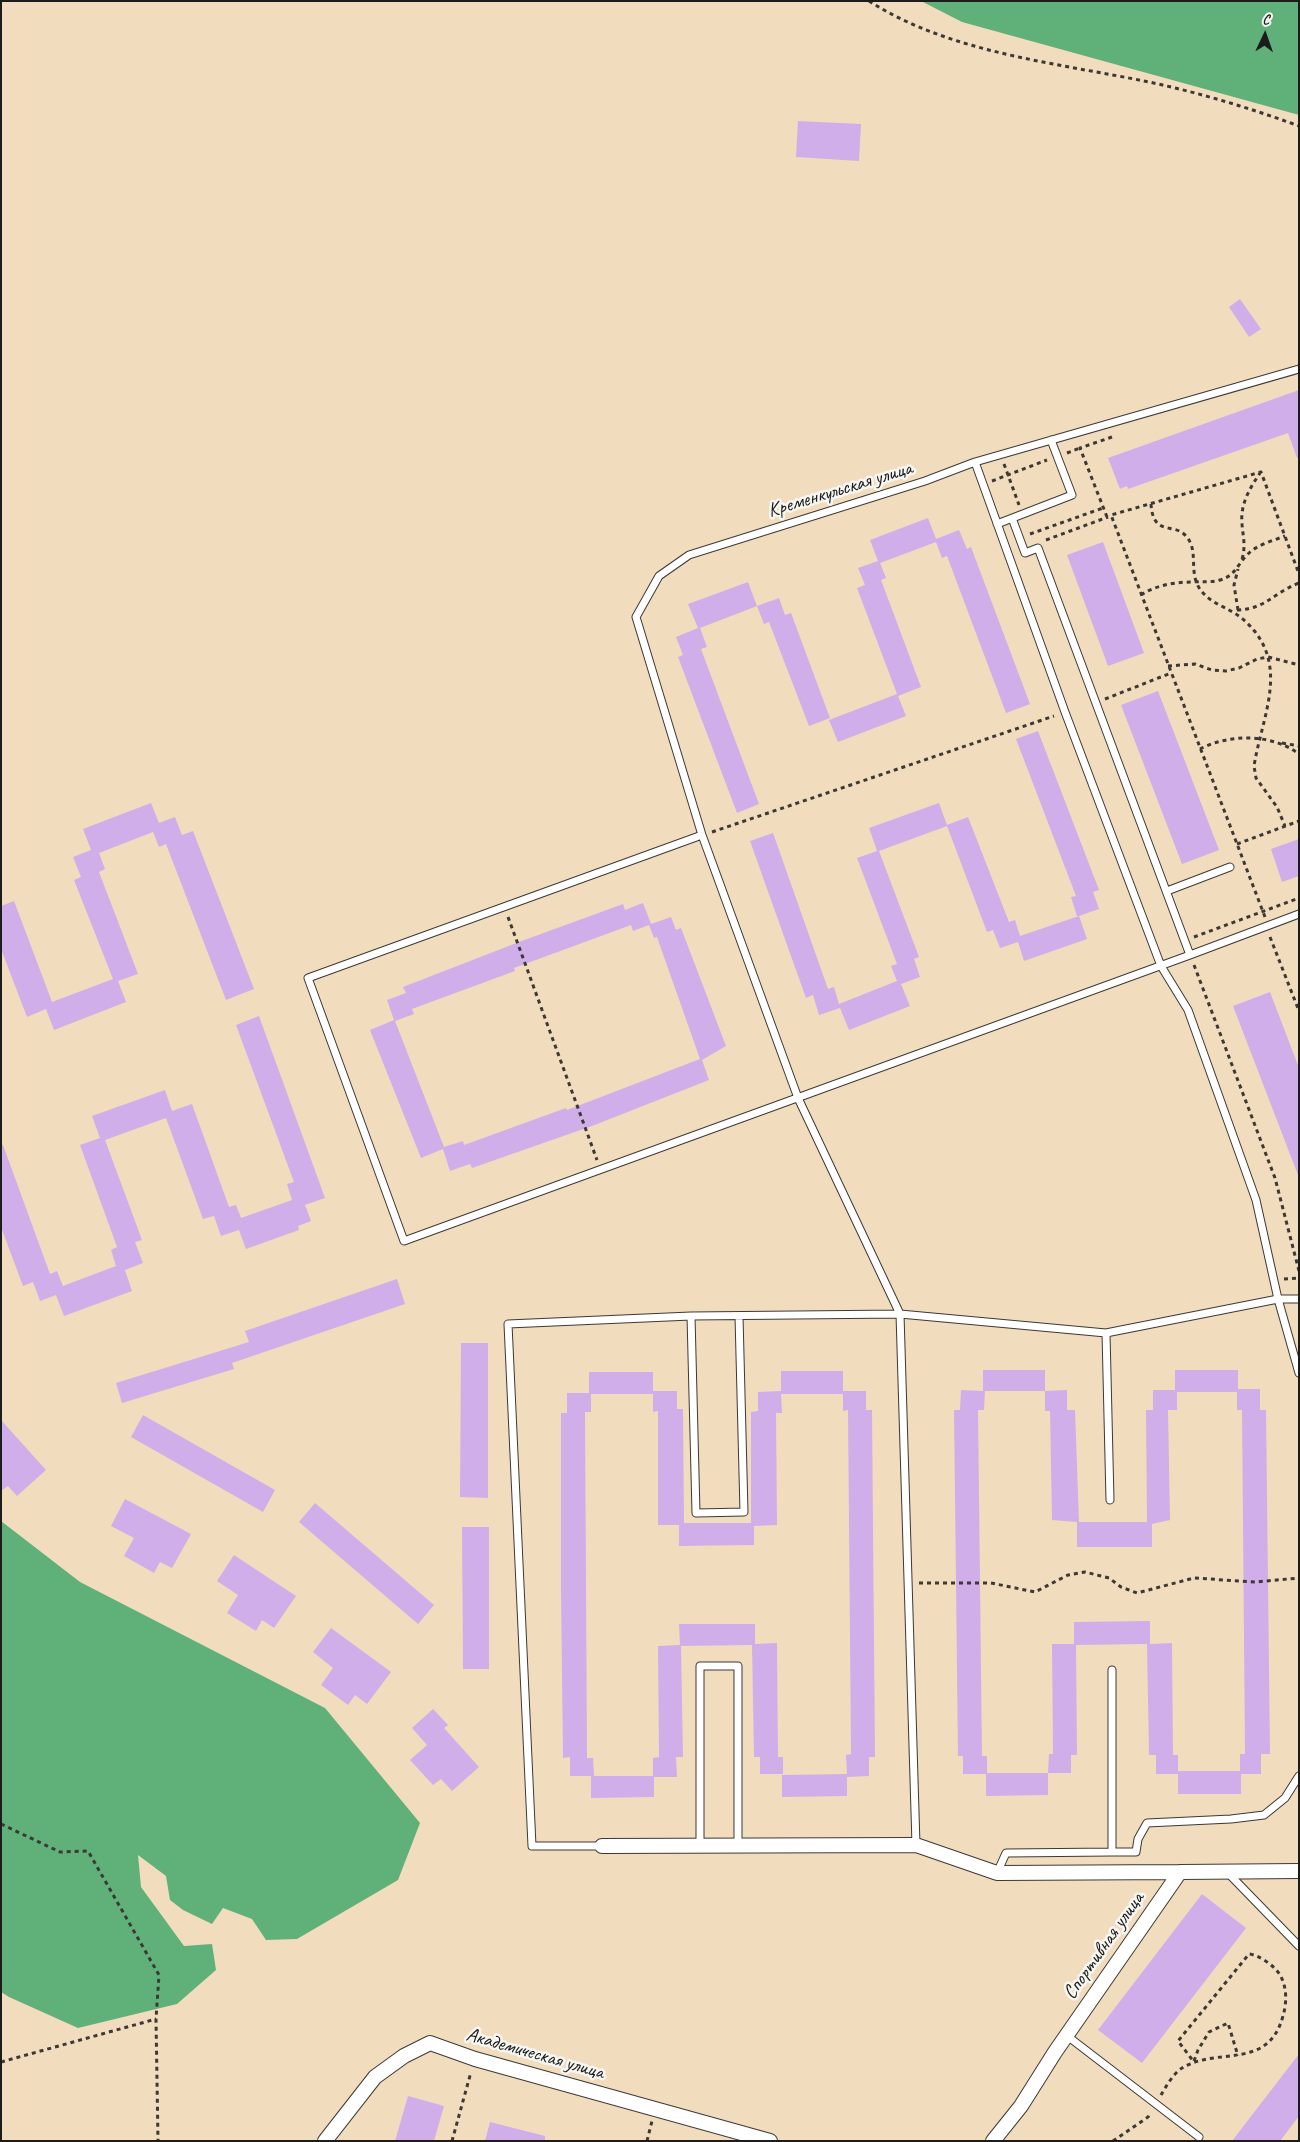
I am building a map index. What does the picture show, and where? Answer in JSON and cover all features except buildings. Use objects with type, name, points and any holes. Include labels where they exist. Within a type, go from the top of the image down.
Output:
[{"type":"street","points":[[602,1846],[916,1845],[997,1873],[1299,1871]]},
{"type":"street","name":"Спортивная улица","points":[[993,2141],[1020,2106],[1066,2035],[1180,1872]]},
{"type":"street","name":"Академическая улица","points":[[325,2141],[375,2077],[404,2056],[430,2042],[475,2059],[770,2141]]},
{"type":"lane","name":"Кременкульская улица","points":[[900,1314],[798,1098],[702,835],[636,616],[659,576],[689,555],[924,481],[975,462],[1299,369]]},
{"type":"lane","points":[[997,524],[1072,496],[1052,440]]},
{"type":"lane","points":[[975,462],[1065,712],[1161,966],[1188,1010],[1256,1200],[1278,1300],[1299,1373]]},
{"type":"lane","points":[[1012,518],[1025,553],[1038,548],[1190,955]]},
{"type":"lane","points":[[702,835],[308,978],[404,1240],[1161,966],[1299,914]]},
{"type":"lane","points":[[1166,891],[1230,867]]},
{"type":"lane","points":[[602,1846],[532,1846],[508,1324],[691,1316],[900,1314],[1106,1333],[1278,1300],[1299,1299]]},
{"type":"lane","points":[[900,1314],[916,1845]]},
{"type":"lane","points":[[691,1316],[696,1513],[744,1512],[739,1316]]},
{"type":"lane","points":[[1106,1333],[1110,1500]]},
{"type":"lane","points":[[700,1845],[700,1666],[738,1666],[738,1845]]},
{"type":"lane","points":[[1112,1670],[1112,1852]]},
{"type":"lane","points":[[997,1873],[1006,1853],[1136,1852],[1138,1839],[1147,1823],[1231,1820],[1264,1815],[1285,1798],[1299,1776]]},
{"type":"lane","points":[[1228,1872],[1299,1946]]},
{"type":"lane","points":[[1066,2035],[1199,2137]]},
{"type":"path","points":[[869,1],[883,10],[919,26],[960,41],[1037,60],[1220,99],[1299,126]]},
{"type":"path","points":[[983,484],[1118,434]]},
{"type":"path","points":[[1080,448],[1141,595],[1237,844],[1299,821]]},
{"type":"path","points":[[1038,548],[1045,540],[1109,516],[1261,472]]},
{"type":"path","points":[[1261,472],[1299,574]]},
{"type":"path","points":[[1238,610],[1234,585],[1245,548],[1242,510],[1248,492],[1261,472]]},
{"type":"path","points":[[1150,504],[1151,513],[1164,529],[1183,533],[1190,541],[1193,549],[1192,567],[1195,581],[1205,595],[1233,610],[1248,623],[1259,637],[1268,656],[1272,689],[1254,766],[1256,778],[1277,808],[1285,826]]},
{"type":"path","points":[[1141,595],[1161,586],[1195,581],[1210,583],[1221,580],[1232,574],[1254,549],[1285,536]]},
{"type":"path","points":[[1233,610],[1251,610],[1262,606],[1286,588],[1299,583]]},
{"type":"path","points":[[1168,666],[1195,664],[1212,670],[1226,671],[1268,656],[1299,665]]},
{"type":"path","points":[[1096,702],[1171,673]]},
{"type":"path","points":[[702,835],[1065,712]]},
{"type":"path","points":[[1200,749],[1212,743],[1233,738],[1260,739],[1299,746]]},
{"type":"path","points":[[1278,743],[1299,754]]},
{"type":"path","points":[[1185,940],[1299,898]]},
{"type":"path","points":[[504,907],[600,1169]]},
{"type":"path","points":[[1190,955],[1275,1178],[1299,1271]]},
{"type":"path","points":[[908,1583],[991,1583],[1035,1592],[1068,1575],[1085,1572],[1109,1578],[1121,1587],[1137,1592],[1194,1578],[1255,1582],[1299,1578]]},
{"type":"path","points":[[1,1824],[60,1852],[88,1851],[159,1975],[156,2019],[158,2141]]},
{"type":"path","points":[[1249,1954],[1259,1956],[1279,1973],[1285,1990],[1285,2010],[1273,2039],[1261,2049],[1238,2056],[1194,2062],[1178,2041],[1249,1954]]},
{"type":"path","points":[[1,2062],[156,2019]]},
{"type":"path","points":[[1194,2062],[1198,2050],[1209,2032],[1228,2023],[1238,2056]]},
{"type":"path","points":[[452,2141],[475,2059]]},
{"type":"green space","points":[[921,1],[1299,1],[1299,115],[962,22]]},
{"type":"green space","points":[[1,1521],[80,1582],[325,1708],[420,1823],[398,1880],[297,1939],[266,1940],[252,1919],[223,1908],[212,1924],[183,1910],[170,1900],[166,1876],[138,1855],[141,1887],[184,1946],[212,1944],[216,1970],[177,2004],[78,2028],[1,1992]]}]
